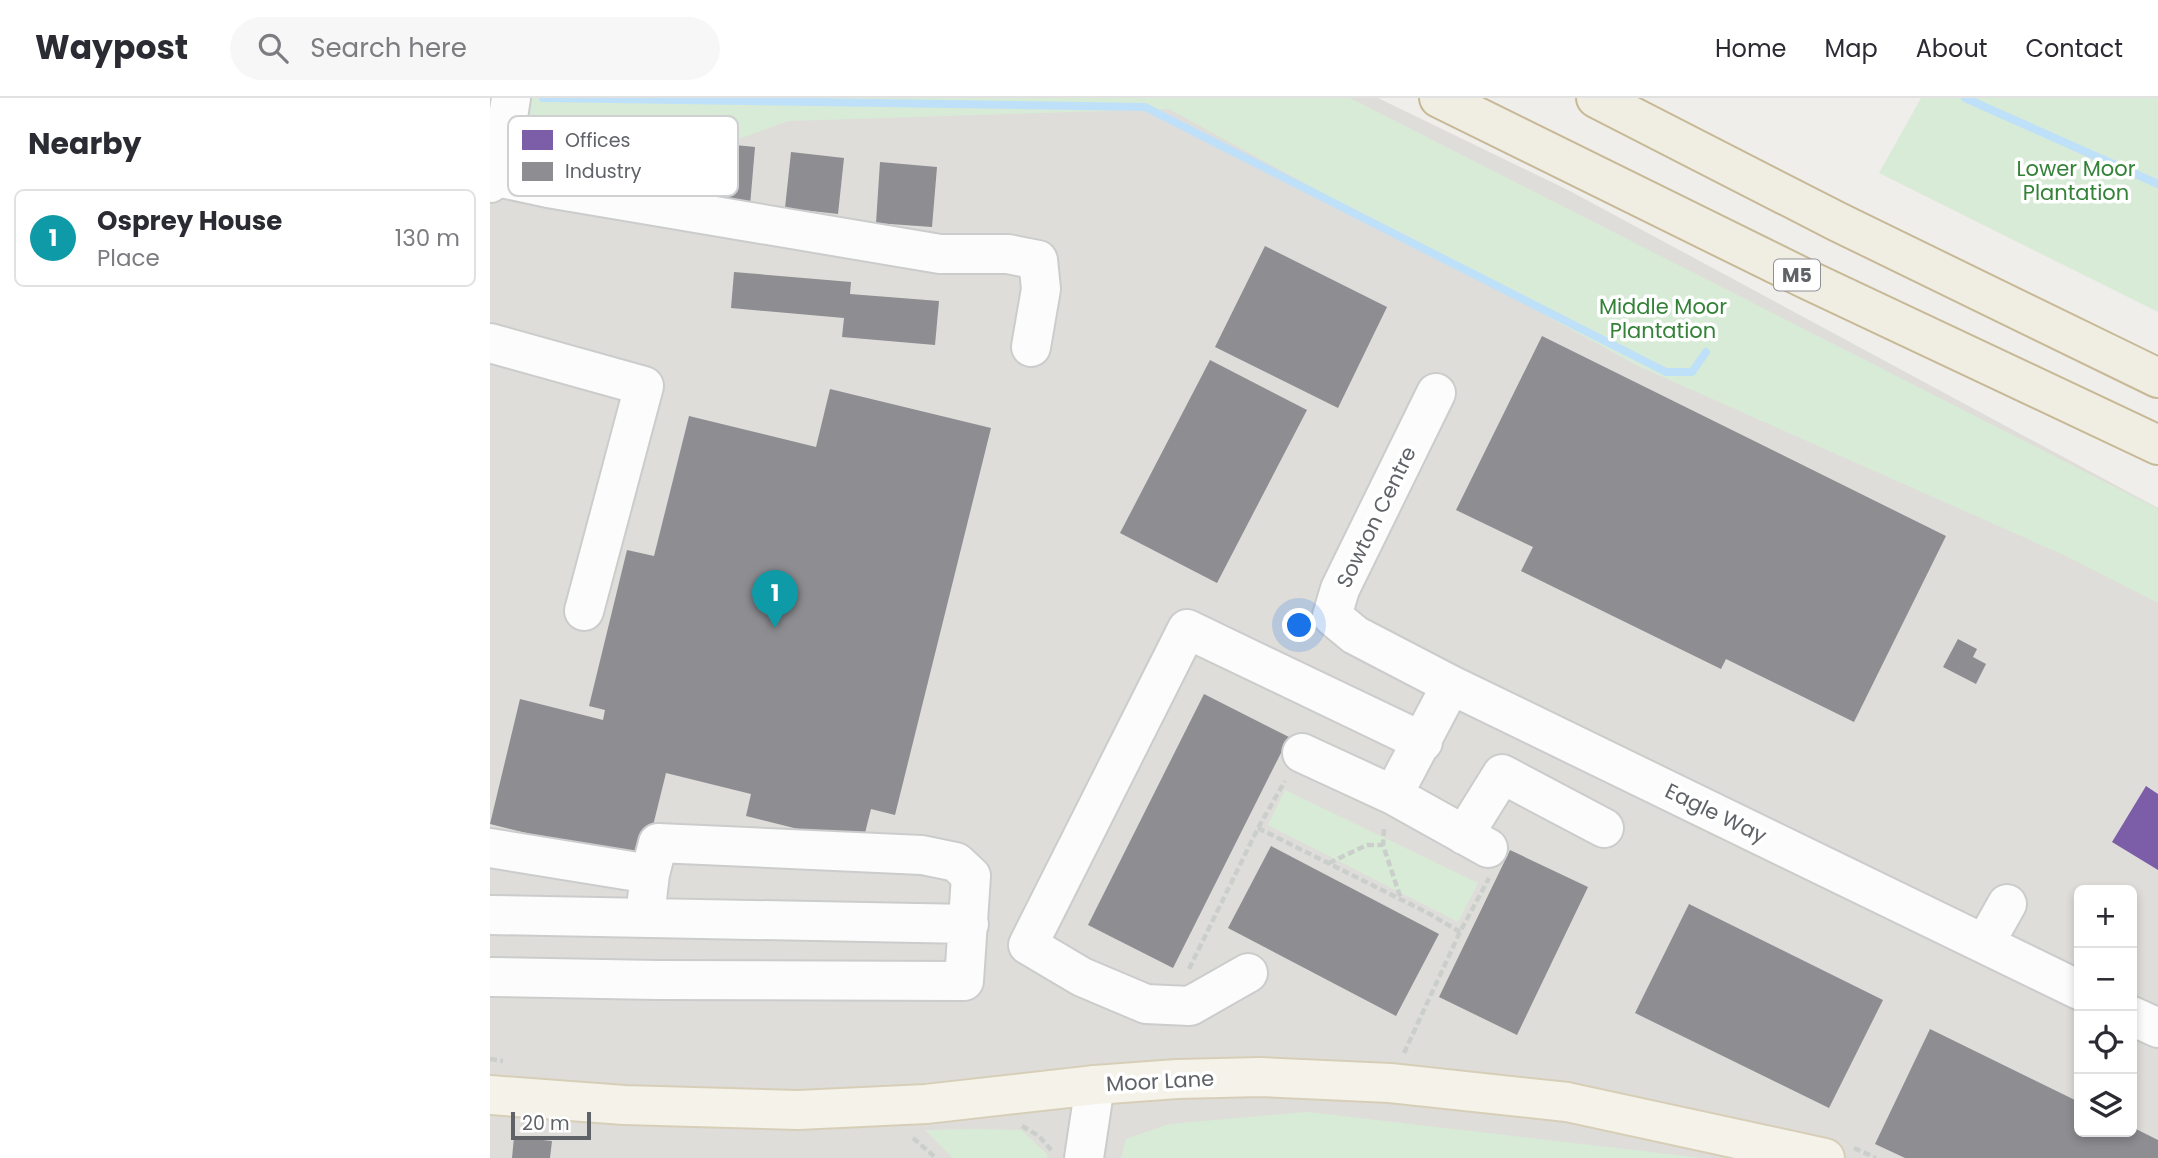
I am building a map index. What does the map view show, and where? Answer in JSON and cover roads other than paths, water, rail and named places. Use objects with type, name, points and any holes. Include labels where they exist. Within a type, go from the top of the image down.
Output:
[{"type":"highway","name":"M5","points":[[1439,98],[1806,279],[2158,445]]},
{"type":"highway","points":[[1596,98],[1850,228],[2158,378]]},
{"type":"main road","name":"Moor Lane","points":[[490,1095],[624,1105],[798,1110],[926,1104],[1095,1085],[1177,1079],[1261,1077],[1390,1083],[1567,1102],[1825,1158]]},
{"type":"street","points":[[508,116],[511,98]]},
{"type":"street","points":[[491,180],[508,117]]},
{"type":"street","points":[[596,196],[940,254],[1008,254],[1038,260],[1041,289],[1031,347]]},
{"type":"street","points":[[490,343],[643,386],[584,611]]},
{"type":"street","name":"Sowton Centre","points":[[1354,635],[1332,616],[1340,589],[1436,393]]},
{"type":"street","points":[[1248,973],[1190,1006],[1146,1004],[1082,977],[1028,946],[1187,629],[1423,742]]},
{"type":"street","name":"Eagle Way","points":[[1354,635],[1451,685],[2074,988]]},
{"type":"street","points":[[1388,812],[1451,685]]},
{"type":"street","points":[[1301,752],[1388,812],[1476,841],[1502,774],[1604,828]]},
{"type":"street","points":[[490,977],[964,981],[971,876],[956,862],[922,855],[658,843],[644,916]]},
{"type":"street","points":[[490,848],[650,874]]},
{"type":"street","points":[[1985,943],[2007,904]]},
{"type":"street","points":[[490,915],[969,924]]},
{"type":"street","points":[[2137,1018],[2158,1028]]},
{"type":"street","points":[[1084,1158],[1095,1085]]},
{"type":"waterway","points":[[543,98],[1145,107],[1666,372],[1692,372],[1706,352]]},
{"type":"waterway","points":[[1965,98],[2158,184]]},
{"type":"place","name":"Osprey House","points":[[775,628]]},
{"type":"park label","name":"Lower Moor Plantation","points":[[2076,180]]},
{"type":"park label","name":"Middle Moor Plantation","points":[[1663,318]]}]
